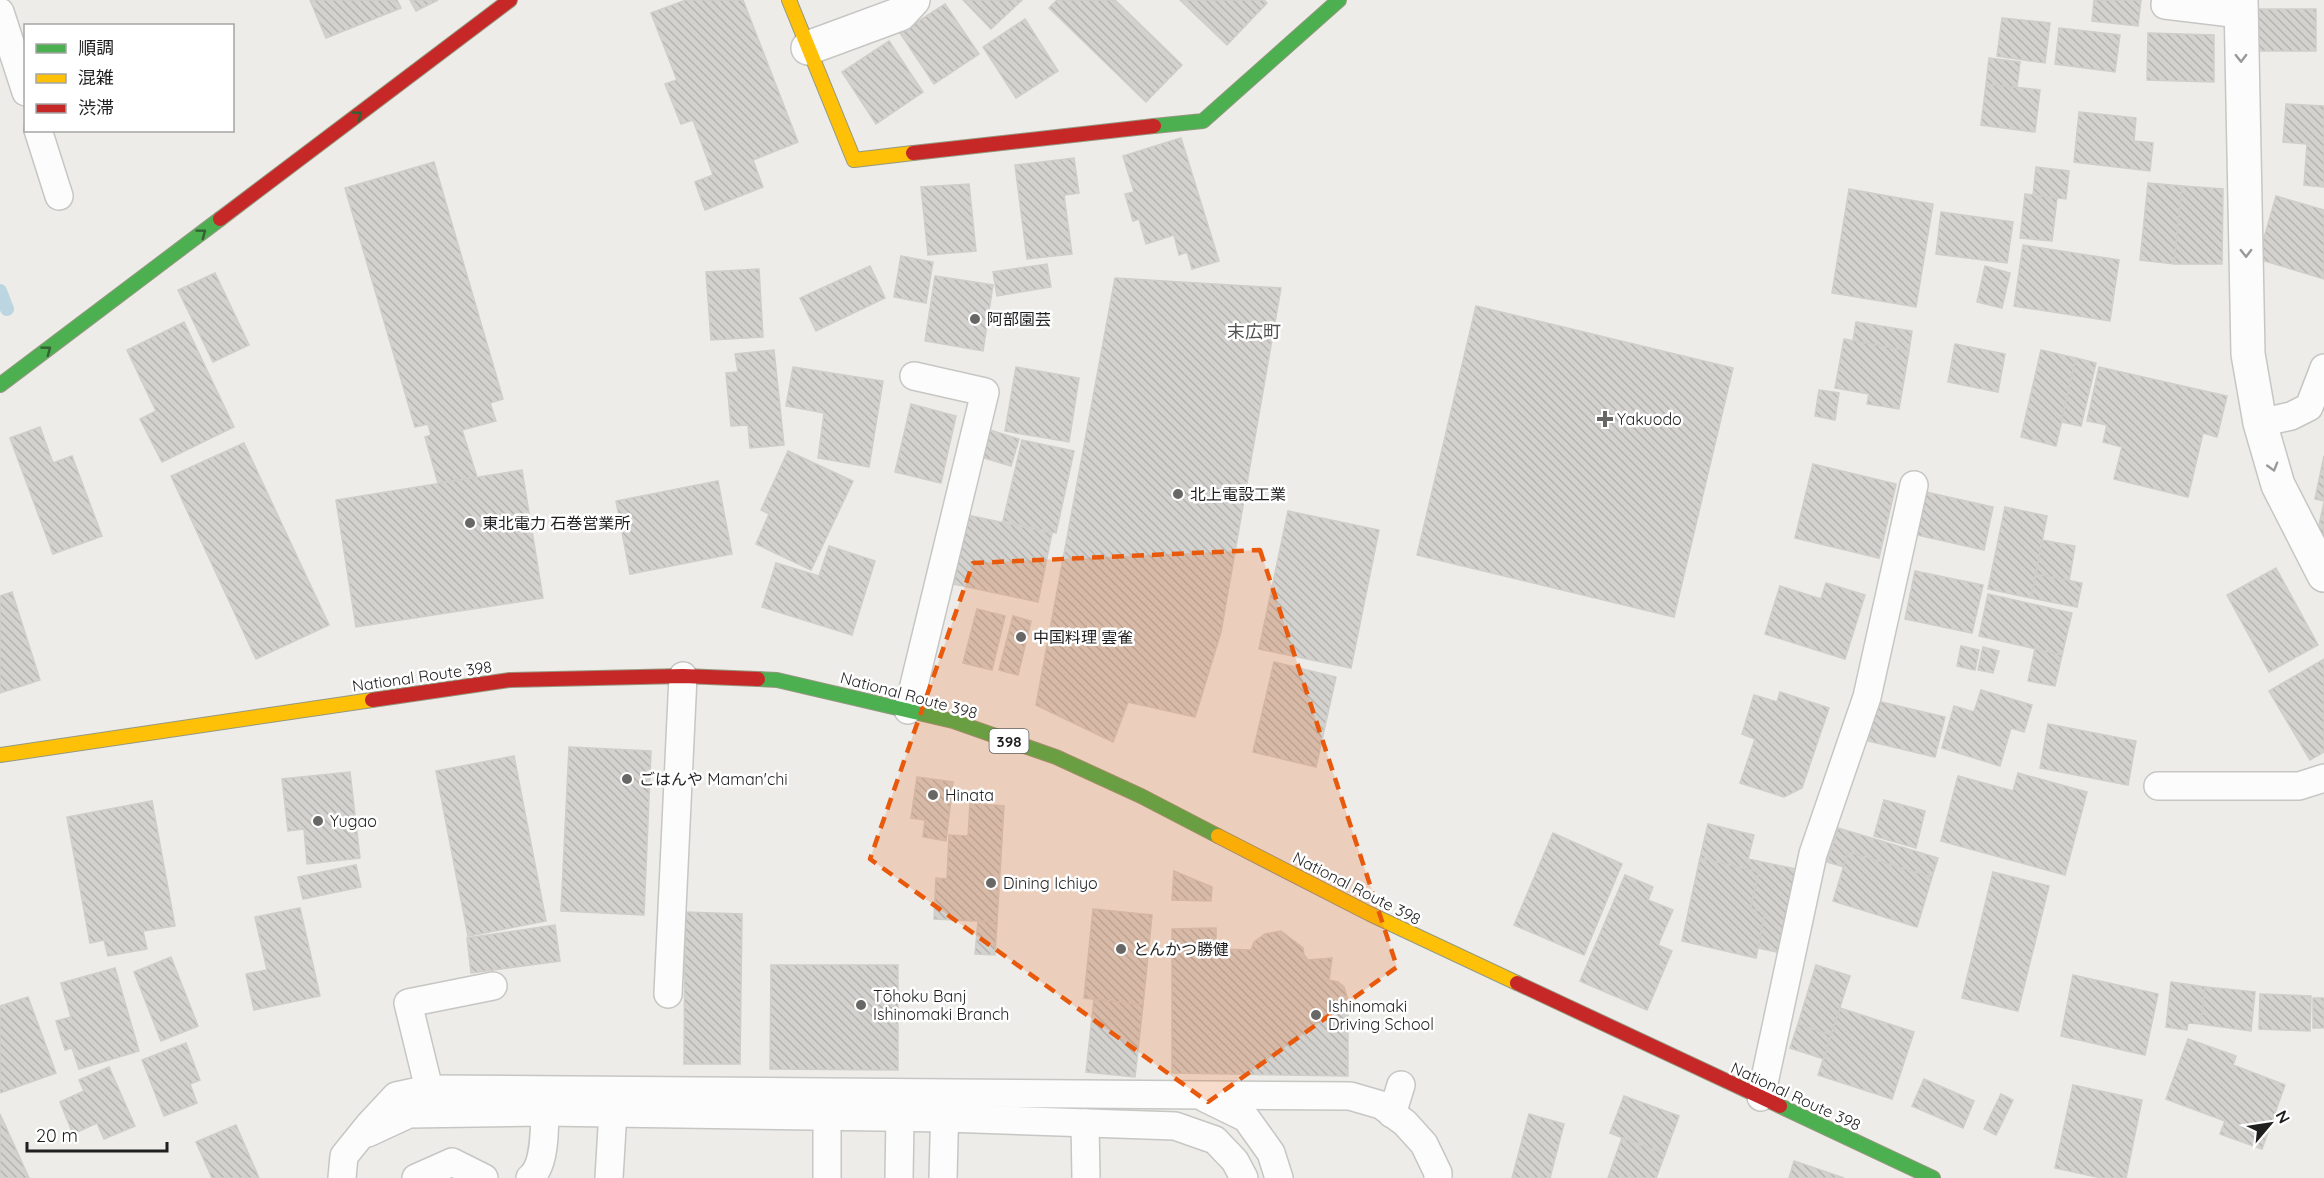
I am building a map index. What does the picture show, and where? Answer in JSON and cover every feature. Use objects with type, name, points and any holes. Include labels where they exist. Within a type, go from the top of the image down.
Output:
[{"type":"main road","points":[[0,385],[510,0]]},
{"type":"main road","points":[[789,0],[854,160],[1203,122],[1339,0]]},
{"type":"main road","name":"National Route 398","points":[[0,755],[510,680],[683,676],[777,680],[953,722],[1066,762],[1142,796],[1370,914],[1933,1178]]},
{"type":"street","points":[[808,48],[900,14],[913,0]]},
{"type":"street","points":[[2240,7],[2248,354],[2260,423],[2278,485],[2324,575]]},
{"type":"lane","points":[[2166,0],[2165,5],[2240,7]]},
{"type":"lane","points":[[0,12],[24,86]]},
{"type":"lane","points":[[39,132],[59,196]]},
{"type":"lane","points":[[2260,423],[2291,416],[2309,407],[2324,368]]},
{"type":"lane","points":[[908,710],[985,392],[914,376]]},
{"type":"lane","points":[[1761,1097],[1813,854],[1867,697],[1914,485]]},
{"type":"lane","points":[[668,994],[683,676]]},
{"type":"lane","points":[[2158,786],[2299,786],[2324,778]]},
{"type":"lane","points":[[429,1089],[408,1003],[494,986]]},
{"type":"lane","points":[[1392,1114],[1401,1085]]},
{"type":"lane","points":[[342,1178],[345,1156],[396,1096],[429,1089],[545,1101],[945,1106],[1199,1095],[1350,1096],[1381,1105],[1405,1123],[1424,1144],[1438,1173],[1437,1178]]},
{"type":"lane","points":[[1199,1095],[1246,1118],[1271,1153],[1279,1178]]},
{"type":"lane","points":[[360,1136],[409,1114],[545,1101]]},
{"type":"lane","points":[[530,1178],[536,1173],[542,1157],[545,1101]]},
{"type":"lane","points":[[614,1102],[827,1116],[900,1118],[945,1106],[1085,1123],[1175,1126],[1215,1140],[1236,1161],[1244,1178]]},
{"type":"lane","points":[[609,1178],[614,1102]]},
{"type":"lane","points":[[943,1178],[945,1106]]},
{"type":"lane","points":[[827,1116],[827,1178]]},
{"type":"lane","points":[[899,1178],[900,1118]]},
{"type":"lane","points":[[1085,1123],[1086,1178]]},
{"type":"lane","points":[[416,1178],[452,1162],[484,1178]]},
{"type":"highlighted area","points":[[1260,550],[1397,967],[1208,1102],[870,859],[973,563]]},
{"type":"building","points":[[310,0],[397,0],[401,8],[326,38]]},
{"type":"building","points":[[410,0],[438,0],[416,11]]},
{"type":"building","points":[[686,0],[743,0],[798,142],[753,160],[763,187],[705,210],[695,182],[713,175],[693,120],[681,124],[665,84],[677,80],[651,13]]},
{"type":"building","points":[[963,0],[1022,0],[991,29]]},
{"type":"building","points":[[1057,0],[1115,0],[1182,65],[1146,102],[1049,8]]},
{"type":"building","points":[[1180,0],[1264,0],[1267,3],[1227,45]]},
{"type":"building","points":[[2094,0],[2141,0],[2138,26],[2092,21]]},
{"type":"building","points":[[945,4],[979,54],[934,84],[900,33]]},
{"type":"building","points":[[2257,9],[2316,9],[2316,51],[2257,51]]},
{"type":"building","points":[[2002,18],[2050,23],[2045,63],[1997,56]]},
{"type":"building","points":[[1025,19],[1058,71],[1016,98],[983,47]]},
{"type":"building","points":[[2059,28],[2120,35],[2115,72],[2055,64]]},
{"type":"building","points":[[2148,33],[2214,35],[2214,82],[2147,80]]},
{"type":"building","points":[[889,41],[923,92],[876,124],[842,72]]},
{"type":"building","points":[[1989,58],[2020,62],[2017,88],[1986,84]]},
{"type":"building","points":[[1986,84],[2040,90],[2035,132],[1981,125]]},
{"type":"building","points":[[2286,104],[2324,106],[2324,187],[2304,185],[2307,144],[2283,142]]},
{"type":"building","points":[[2079,112],[2136,118],[2134,141],[2153,143],[2150,171],[2074,162]]},
{"type":"building","points":[[1181,138],[1219,261],[1192,269],[1187,252],[1179,255],[1174,235],[1146,244],[1139,219],[1133,221],[1125,194],[1134,192],[1123,156]]},
{"type":"building","points":[[1074,158],[1079,193],[1064,195],[1072,254],[1027,259],[1015,165]]},
{"type":"building","points":[[434,162],[503,399],[490,403],[496,421],[462,430],[477,477],[438,483],[425,437],[431,435],[428,424],[415,427],[345,188]]},
{"type":"building","points":[[2036,167],[2069,171],[2066,199],[2033,195]]},
{"type":"building","points":[[2148,183],[2182,186],[2174,264],[2140,260]]},
{"type":"building","points":[[969,184],[976,251],[928,255],[921,187]]},
{"type":"building","points":[[2182,186],[2223,189],[2222,264],[2174,264]]},
{"type":"building","points":[[1849,189],[1933,204],[1916,307],[1832,293]]},
{"type":"building","points":[[2025,194],[2057,198],[2052,241],[2020,238]]},
{"type":"building","points":[[2276,196],[2324,210],[2324,279],[2258,259]]},
{"type":"building","points":[[1941,212],[2013,222],[2007,263],[1936,254]]},
{"type":"building","points":[[2023,245],[2119,260],[2110,321],[2014,306]]},
{"type":"building","points":[[901,256],[933,262],[926,303],[894,297]]},
{"type":"building","points":[[1047,264],[1051,287],[997,296],[993,272]]},
{"type":"building","points":[[870,266],[885,298],[816,331],[800,298]]},
{"type":"building","points":[[1985,266],[2010,273],[2002,308],[1977,302]]},
{"type":"building","points":[[759,269],[763,337],[711,340],[706,272]]},
{"type":"building","points":[[215,273],[249,345],[213,362],[178,290]]},
{"type":"building","points":[[935,276],[993,285],[983,351],[925,341]]},
{"type":"building","points":[[1115,278],[1281,288],[1221,632],[1195,717],[1128,702],[1113,742],[1036,705]]},
{"type":"building","points":[[1476,306],[1733,368],[1674,617],[1417,555]]},
{"type":"building","points":[[184,322],[234,427],[162,462],[140,419],[156,411],[127,350]]},
{"type":"building","points":[[1856,322],[1912,331],[1909,351],[1853,341]]},
{"type":"building","points":[[1844,339],[1909,351],[1899,409],[1867,404],[1869,394],[1835,388]]},
{"type":"building","points":[[1955,344],[2005,354],[1998,392],[1948,382]]},
{"type":"building","points":[[774,350],[784,445],[750,448],[748,425],[731,426],[726,373],[738,372],[735,354]]},
{"type":"building","points":[[2041,350],[2076,358],[2056,446],[2021,437]]},
{"type":"building","points":[[2076,358],[2096,363],[2081,426],[2061,422]]},
{"type":"building","points":[[793,367],[883,381],[869,467],[818,458],[824,413],[786,406]]},
{"type":"building","points":[[1016,367],[1079,378],[1069,442],[1005,431]]},
{"type":"building","points":[[2099,367],[2227,396],[2217,437],[2203,433],[2188,497],[2114,479],[2122,447],[2103,442],[2107,425],[2087,421]]},
{"type":"building","points":[[1819,390],[1839,393],[1835,420],[1815,416]]},
{"type":"building","points":[[911,404],[956,416],[941,483],[895,472]]},
{"type":"building","points":[[40,427],[53,463],[72,456],[102,536],[53,554],[10,438]]},
{"type":"building","points":[[990,430],[1019,439],[1011,466],[981,457]]},
{"type":"building","points":[[1022,440],[1074,451],[1056,533],[1003,521]]},
{"type":"building","points":[[244,443],[329,625],[256,659],[171,476]]},
{"type":"building","points":[[788,451],[853,481],[811,570],[756,544],[769,514],[761,510]]},
{"type":"building","points":[[2324,456],[2324,501],[2315,499]]},
{"type":"building","points":[[1813,464],[1896,484],[1879,558],[1795,538]]},
{"type":"building","points":[[522,470],[543,598],[356,627],[336,500]]},
{"type":"building","points":[[718,481],[732,554],[630,574],[616,501]]},
{"type":"building","points":[[1926,492],[1993,507],[1984,550],[1917,535]]},
{"type":"building","points":[[2324,502],[2324,545],[2315,544]]},
{"type":"building","points":[[2005,507],[2047,516],[2031,598],[1988,589]]},
{"type":"building","points":[[1288,511],[1379,530],[1351,668],[1259,649]]},
{"type":"building","points":[[967,515],[1052,533],[1038,602],[953,584]]},
{"type":"building","points":[[2042,540],[2075,546],[2069,581],[2036,574]]},
{"type":"building","points":[[829,546],[875,561],[852,635],[762,607],[776,563],[819,576]]},
{"type":"building","points":[[2276,568],[2318,645],[2269,672],[2227,595]]},
{"type":"building","points":[[1915,571],[1983,585],[1972,633],[1905,619]]},
{"type":"building","points":[[2036,574],[2082,583],[2077,607],[2031,598]]},
{"type":"building","points":[[1826,583],[1865,595],[1845,659],[1765,634],[1780,586],[1821,599]]},
{"type":"building","points":[[12,592],[40,680],[0,693],[0,596]]},
{"type":"building","points":[[1988,594],[2072,613],[2062,655],[1979,636]]},
{"type":"building","points":[[977,609],[1005,616],[992,670],[963,663]]},
{"type":"building","points":[[1013,616],[1031,621],[1018,675],[999,670]]},
{"type":"building","points":[[1961,646],[1979,650],[1975,670],[1957,666]]},
{"type":"building","points":[[1983,647],[1999,651],[1993,673],[1978,670]]},
{"type":"building","points":[[2035,649],[2062,655],[2055,686],[2028,681]]},
{"type":"building","points":[[2324,659],[2324,752],[2310,760],[2269,691]]},
{"type":"building","points":[[1274,662],[1336,677],[1316,767],[1253,752]]},
{"type":"building","points":[[1981,690],[2032,705],[2024,732],[2011,728],[2000,766],[1942,748],[1954,706],[1974,712]]},
{"type":"building","points":[[1780,692],[1829,708],[1802,788],[1784,797],[1740,783],[1755,739],[1742,734],[1754,695],[1777,702]]},
{"type":"building","points":[[1877,701],[1945,717],[1935,757],[1868,741]]},
{"type":"building","points":[[2048,724],[2136,741],[2128,785],[2040,768]]},
{"type":"building","points":[[569,747],[651,751],[644,915],[561,911]]},
{"type":"building","points":[[514,756],[546,921],[468,936],[436,771]]},
{"type":"building","points":[[350,772],[360,858],[307,864],[304,829],[288,831],[282,779]]},
{"type":"building","points":[[2018,773],[2087,792],[2065,875],[1941,841],[1958,776],[2013,791]]},
{"type":"building","points":[[917,777],[953,782],[946,841],[923,837],[925,820],[911,818]]},
{"type":"building","points":[[1884,800],[1925,811],[1916,848],[1874,836]]},
{"type":"building","points":[[152,801],[175,926],[143,931],[147,949],[108,956],[104,940],[90,943],[67,817]]},
{"type":"building","points":[[970,803],[1004,806],[997,922],[934,919],[936,878],[947,879],[949,835],[968,836]]},
{"type":"building","points":[[1708,824],[1754,835],[1748,859],[1796,869],[1777,952],[1758,948],[1765,912],[1750,909],[1759,872],[1700,858]]},
{"type":"building","points":[[1838,828],[1938,858],[1932,877],[1848,852],[1844,867],[1827,862]]},
{"type":"building","points":[[1553,833],[1622,864],[1584,955],[1514,925]]},
{"type":"building","points":[[1848,852],[1932,877],[1917,927],[1833,901]]},
{"type":"building","points":[[1700,858],[1759,872],[1750,909],[1765,912],[1756,958],[1682,941]]},
{"type":"building","points":[[356,865],[361,887],[303,899],[298,877]]},
{"type":"building","points":[[1174,871],[1212,887],[1211,901],[1172,900]]},
{"type":"building","points":[[1993,872],[2049,886],[2018,1011],[1962,998]]},
{"type":"building","points":[[1625,875],[1653,887],[1648,900],[1673,910],[1658,945],[1672,951],[1647,1010],[1580,981]]},
{"type":"building","points":[[300,908],[320,996],[254,1010],[246,974],[267,970],[255,917]]},
{"type":"building","points":[[1093,909],[1152,915],[1143,1005],[1084,998]]},
{"type":"building","points":[[685,912],[742,914],[740,1064],[684,1064]]},
{"type":"building","points":[[978,921],[997,922],[995,955],[975,954]]},
{"type":"building","points":[[555,925],[560,961],[471,973],[467,938]]},
{"type":"building","points":[[1216,928],[1216,949],[1251,950],[1254,942],[1265,934],[1281,931],[1303,948],[1308,960],[1332,958],[1329,980],[1338,982],[1344,987],[1348,1000],[1348,1076],[1172,1073],[1172,929]]},
{"type":"building","points":[[171,957],[198,1026],[161,1041],[134,972]]},
{"type":"building","points":[[771,965],[898,965],[898,1070],[770,1069]]},
{"type":"building","points":[[1816,965],[1850,976],[1831,1035],[1798,1024]]},
{"type":"building","points":[[115,968],[139,1051],[79,1069],[72,1048],[65,1050],[56,1021],[71,1017],[61,983]]},
{"type":"building","points":[[2073,975],[2158,994],[2145,1055],[2061,1036]]},
{"type":"building","points":[[2171,982],[2205,987],[2201,1024],[2188,1023],[2187,1030],[2166,1027]]},
{"type":"building","points":[[2205,987],[2255,992],[2251,1031],[2201,1024]]},
{"type":"building","points":[[2260,994],[2311,996],[2310,1031],[2259,1029]]},
{"type":"building","points":[[28,997],[56,1073],[0,1093],[0,1006]]},
{"type":"building","points":[[2313,998],[2324,998],[2324,1028],[2313,1028]]},
{"type":"building","points":[[1094,999],[1143,1005],[1135,1077],[1086,1072]]},
{"type":"building","points":[[1840,1008],[1914,1032],[1892,1099],[1818,1075]]},
{"type":"building","points":[[1798,1024],[1831,1035],[1824,1059],[1790,1048]]},
{"type":"building","points":[[2188,1039],[2236,1056],[2233,1065],[2285,1085],[2262,1149],[2220,1134],[2225,1121],[2166,1099]]},
{"type":"building","points":[[186,1043],[200,1080],[190,1084],[197,1103],[164,1116],[142,1060]]},
{"type":"building","points":[[109,1067],[135,1126],[104,1139],[97,1123],[73,1134],[60,1102],[84,1091],[79,1080]]},
{"type":"building","points":[[1924,1079],[1974,1101],[1963,1128],[1912,1106]]},
{"type":"building","points":[[2073,1085],[2142,1100],[2126,1178],[2101,1178],[2055,1168]]},
{"type":"building","points":[[2001,1094],[2013,1100],[1996,1135],[1984,1129]]},
{"type":"building","points":[[1624,1096],[1679,1116],[1665,1154],[1610,1133]]},
{"type":"building","points":[[0,1114],[29,1178],[0,1178]]},
{"type":"building","points":[[1529,1114],[1564,1124],[1550,1178],[1512,1178]]},
{"type":"building","points":[[236,1125],[259,1178],[212,1178],[196,1142]]},
{"type":"building","points":[[1622,1138],[1665,1154],[1656,1178],[1608,1178]]},
{"type":"building","points":[[1794,1161],[1844,1178],[1789,1178]]},
{"type":"waterway","points":[[0,291],[7,309]]},
{"type":"traffic: fast","points":[[1154,126],[1203,121],[1339,0]]},
{"type":"traffic: fast","points":[[0,385],[220,219]]},
{"type":"traffic: fast","points":[[758,679],[777,680],[953,721],[1056,757],[1141,796],[1218,836]]},
{"type":"traffic: fast","points":[[1780,1106],[1933,1178]]},
{"type":"traffic: slow","points":[[789,0],[854,160],[913,153]]},
{"type":"traffic: slow","points":[[0,755],[372,700]]},
{"type":"traffic: slow","points":[[1218,836],[1370,914],[1517,983]]},
{"type":"traffic: jam","points":[[220,219],[510,0]]},
{"type":"traffic: jam","points":[[913,153],[1154,126]]},
{"type":"traffic: jam","points":[[372,700],[510,680],[683,676],[758,679]]},
{"type":"traffic: jam","points":[[1517,983],[1780,1106]]},
{"type":"place","name":"阿部園芸","points":[[975,319]]},
{"type":"place","name":"Yakuodo","points":[[1605,419]]},
{"type":"place","name":"北上電設工業","points":[[1178,494]]},
{"type":"place","name":"東北電力 石巻営業所","points":[[470,523]]},
{"type":"place","name":"中国料理 雲雀","points":[[1021,637]]},
{"type":"place","name":"ごはんや Maman'chi","points":[[627,779]]},
{"type":"place","name":"Hinata","points":[[933,795]]},
{"type":"place","name":"Yugao","points":[[318,821]]},
{"type":"place","name":"Dining Ichiyo","points":[[991,883]]},
{"type":"place","name":"とんかつ勝健","points":[[1121,949]]},
{"type":"place","name":"Tōhoku Banj Ishinomaki Branch","points":[[861,1005]]},
{"type":"place","name":"Ishinomaki Driving School","points":[[1316,1015]]},
{"type":"district","name":"末広町","points":[[1254,331]]}]
